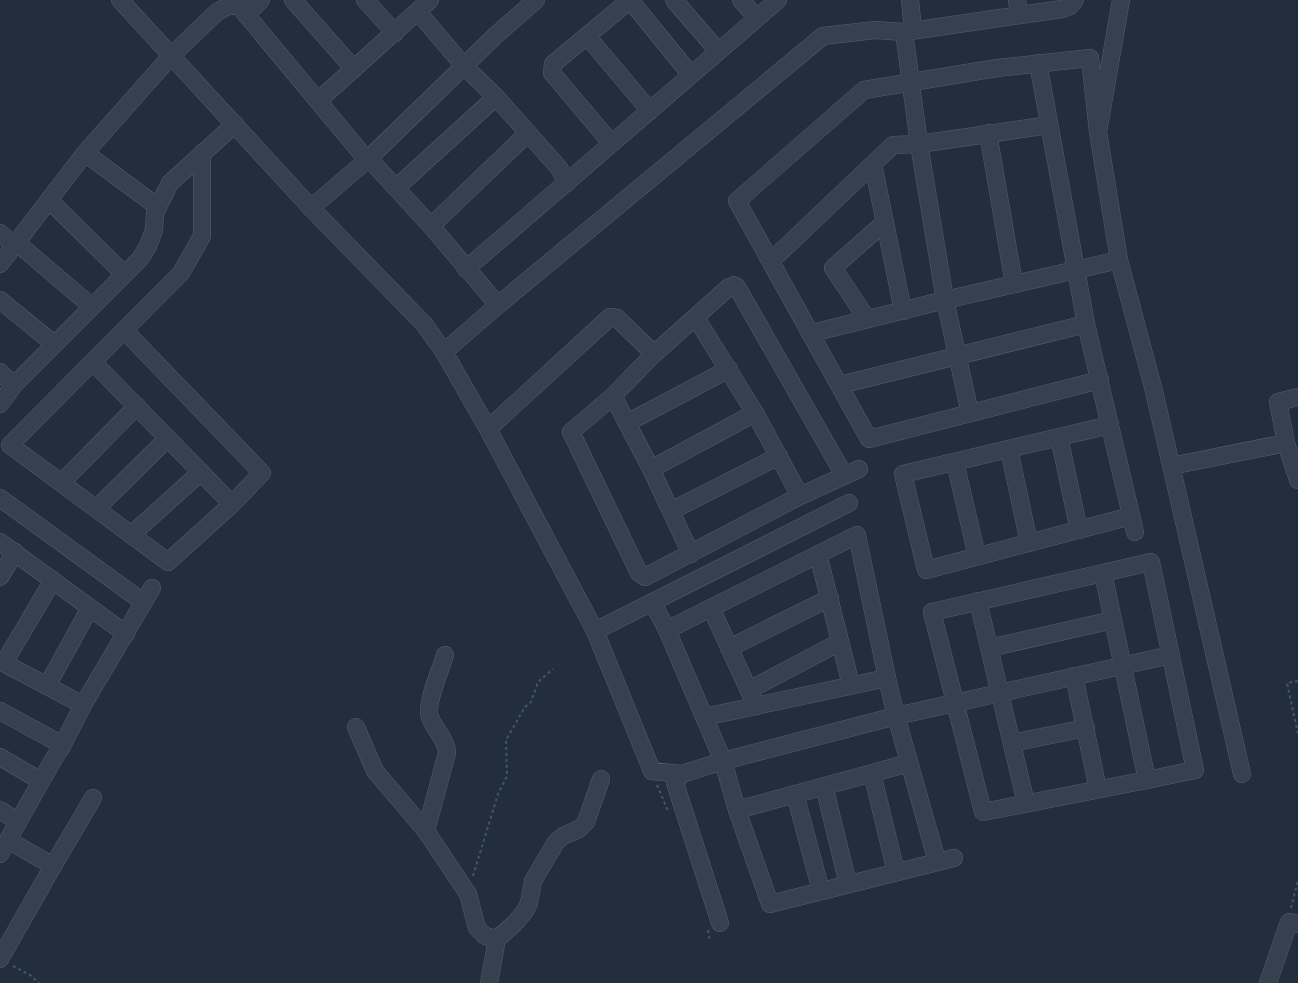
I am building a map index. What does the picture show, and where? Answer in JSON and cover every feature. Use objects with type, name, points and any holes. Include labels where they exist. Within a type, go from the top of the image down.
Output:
[{"type":"street","points":[[120,0],[235,124],[310,208],[424,324],[444,352],[488,429],[595,631],[652,772],[682,774],[723,761],[896,716],[1170,655]]},
{"type":"street","points":[[246,15],[261,0]]},
{"type":"street","points":[[293,0],[354,69]]},
{"type":"street","points":[[365,0],[395,33]]},
{"type":"street","points":[[318,100],[395,33],[430,0]]},
{"type":"street","points":[[310,208],[367,160],[464,66],[536,0]]},
{"type":"street","points":[[611,143],[552,74],[553,64],[630,0],[692,75]]},
{"type":"street","points":[[674,0],[718,51]]},
{"type":"street","points":[[741,0],[756,18]]},
{"type":"street","points":[[466,269],[567,184],[611,143],[778,0]]},
{"type":"street","points":[[910,0],[909,31],[911,81],[919,144],[945,300],[970,413]]},
{"type":"street","points":[[444,352],[498,305],[823,36],[875,30],[909,31],[1018,8],[1062,9],[1070,6],[1075,0]]},
{"type":"street","points":[[1098,132],[1121,0]]},
{"type":"street","points":[[0,264],[85,153],[171,56],[217,12],[228,6],[239,6],[367,160],[372,162],[431,226],[498,305]]},
{"type":"street","points":[[418,12],[464,66],[496,98],[560,168],[567,184]]},
{"type":"street","points":[[587,36],[650,111]]},
{"type":"street","points":[[1100,380],[869,439],[812,333],[737,201],[864,90],[911,81],[1038,63],[1090,58],[1098,132],[1119,260],[1154,392],[1242,774]]},
{"type":"street","points":[[1038,63],[1086,324],[1100,380],[1133,524],[1079,530],[926,570],[903,474],[1110,425]]},
{"type":"street","points":[[396,188],[496,98]]},
{"type":"street","points":[[0,404],[14,384],[140,259],[148,246],[154,230],[155,213],[170,183],[235,124]]},
{"type":"street","points":[[771,261],[893,145],[919,144],[1049,125]]},
{"type":"street","points":[[988,133],[1014,284]]},
{"type":"street","points":[[431,226],[528,134]]},
{"type":"street","points":[[85,153],[158,207]]},
{"type":"street","points":[[124,330],[262,473],[232,504],[168,562],[10,445],[93,362],[124,330],[181,273],[202,236],[202,153]]},
{"type":"street","points":[[873,164],[903,310]]},
{"type":"street","points":[[49,200],[124,274]]},
{"type":"street","points":[[867,320],[833,268],[885,222]]},
{"type":"street","points":[[0,233],[91,306]]},
{"type":"street","points":[[812,333],[945,300],[1119,260]]},
{"type":"street","points":[[844,475],[737,287],[734,285],[729,287],[654,354],[613,396],[572,432],[639,573],[645,577],[800,496],[859,469]]},
{"type":"street","points":[[0,300],[54,344]]},
{"type":"street","points":[[488,429],[610,317],[617,318],[654,354]]},
{"type":"street","points":[[696,318],[755,413],[800,496]]},
{"type":"street","points":[[840,385],[1086,324]]},
{"type":"street","points":[[93,362],[232,504]]},
{"type":"street","points":[[627,423],[729,369]]},
{"type":"street","points":[[0,372],[14,384]]},
{"type":"street","points":[[613,396],[651,469],[691,554]]},
{"type":"street","points":[[1298,397],[1278,402],[1286,443],[1298,480]]},
{"type":"street","points":[[61,483],[137,406]]},
{"type":"street","points":[[651,469],[755,413]]},
{"type":"street","points":[[1059,437],[1079,530]]},
{"type":"street","points":[[96,509],[168,438]]},
{"type":"street","points":[[1171,466],[1286,443]]},
{"type":"street","points":[[1009,449],[1029,543]]},
{"type":"street","points":[[671,511],[779,456]]},
{"type":"street","points":[[955,462],[977,556]]},
{"type":"street","points":[[131,535],[201,472]]},
{"type":"street","points":[[0,498],[147,595],[126,634],[83,705],[61,748],[2,850],[53,866]]},
{"type":"street","points":[[595,631],[848,503]]},
{"type":"street","points":[[667,630],[856,535],[896,716],[937,861]]},
{"type":"street","points":[[0,542],[126,634]]},
{"type":"street","points":[[0,577],[14,552]]},
{"type":"street","points":[[818,554],[851,685]]},
{"type":"street","points":[[1151,562],[1195,770],[983,812],[932,612],[978,602],[1151,562]]},
{"type":"street","points":[[1103,573],[1147,780]]},
{"type":"street","points":[[53,580],[2,662],[83,705]]},
{"type":"street","points":[[729,648],[830,598]]},
{"type":"street","points":[[978,602],[1026,803]]},
{"type":"street","points":[[653,603],[667,630],[723,761],[737,810],[770,904],[937,861],[954,858]]},
{"type":"street","points":[[47,686],[90,608]]},
{"type":"street","points":[[711,608],[756,706]]},
{"type":"street","points":[[989,648],[1113,620]]},
{"type":"street","points":[[748,690],[840,642]]},
{"type":"street","points":[[426,830],[447,753],[446,745],[432,722],[429,708],[445,655]]},
{"type":"street","points":[[1074,676],[1098,789]]},
{"type":"street","points":[[704,717],[887,678]]},
{"type":"street","points":[[0,711],[55,741],[61,748]]},
{"type":"street","points":[[356,728],[375,771],[426,830],[468,894],[477,928],[485,936],[497,939]]},
{"type":"street","points":[[1012,743],[1086,728]]},
{"type":"street","points":[[0,757],[41,781]]},
{"type":"street","points":[[737,810],[909,763]]},
{"type":"street","points":[[872,773],[896,872]]},
{"type":"street","points":[[682,774],[675,783],[720,923]]},
{"type":"street","points":[[489,983],[497,939],[515,923],[525,911],[529,903],[533,881],[556,842],[586,822],[601,779]]},
{"type":"street","points":[[824,786],[848,884]]},
{"type":"street","points":[[795,794],[821,891]]},
{"type":"street","points":[[5,961],[53,866],[93,798]]},
{"type":"street","points":[[0,810],[18,822]]},
{"type":"street","points":[[1268,983],[1293,923]]},
{"type":"path","points":[[468,894],[498,794],[507,776],[506,740],[525,707],[531,702],[538,682],[554,669]]},
{"type":"path","points":[[1298,681],[1287,683],[1298,734]]},
{"type":"path","points":[[1293,923],[1298,880]]},
{"type":"path","points":[[5,961],[20,971],[30,975],[38,983]]}]
